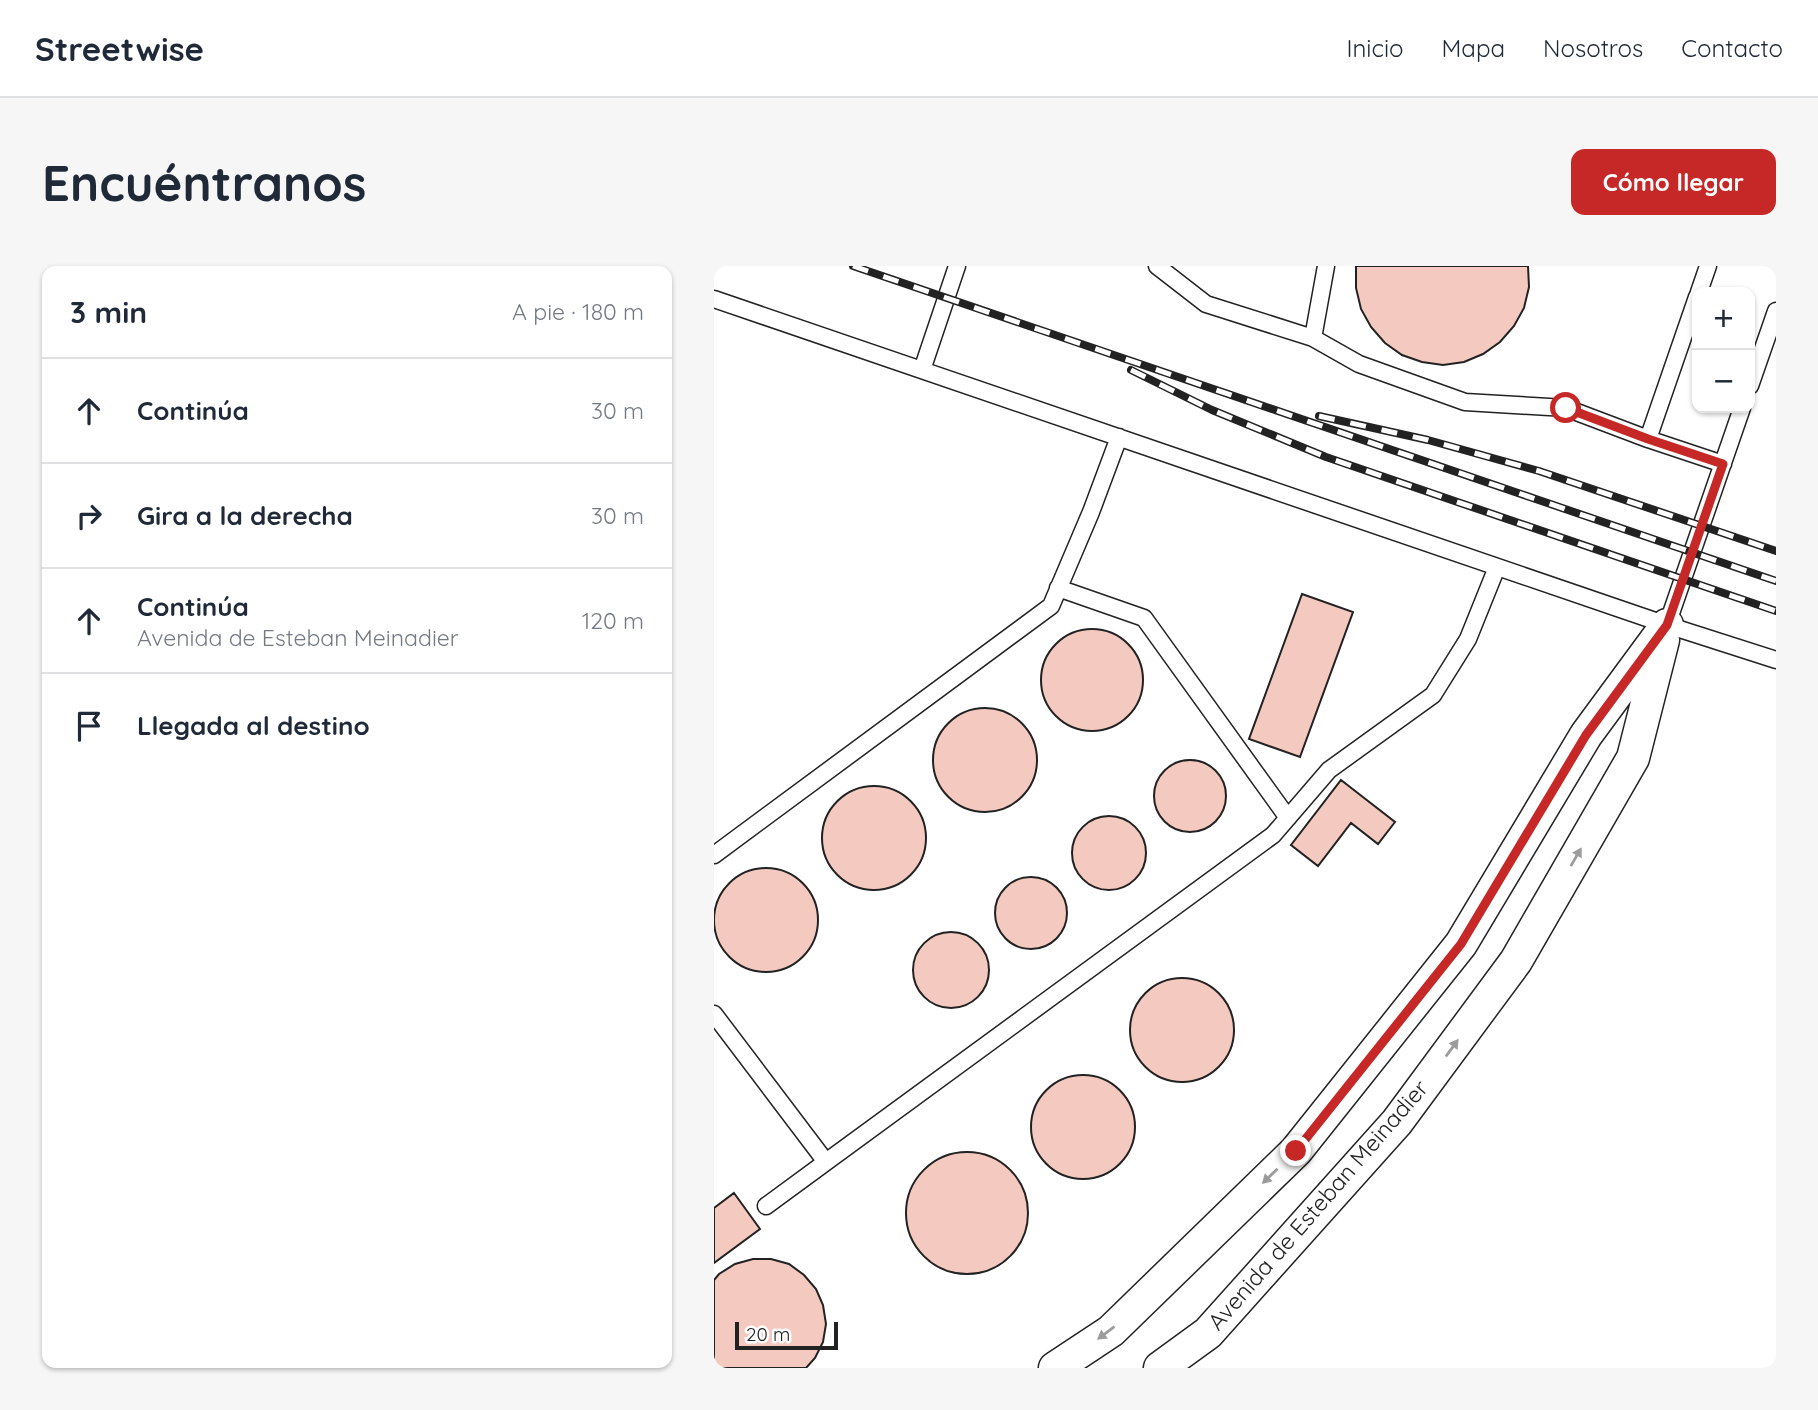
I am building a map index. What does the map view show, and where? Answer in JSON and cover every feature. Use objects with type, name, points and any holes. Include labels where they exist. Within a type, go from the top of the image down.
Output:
[{"type":"street","points":[[1055,1368],[1111,1331],[1296,1151],[1461,944],[1586,735],[1667,625]]},
{"type":"street","name":"Avenida de Esteban Meinadier","points":[[1160,1368],[1208,1333],[1397,1122],[1516,961],[1633,758],[1667,625]]},
{"type":"lane","points":[[922,370],[957,266]]},
{"type":"lane","points":[[1157,266],[1206,303],[1312,338],[1359,365],[1465,402],[1566,408],[1723,464]]},
{"type":"lane","points":[[1312,338],[1326,266]]},
{"type":"lane","points":[[1700,287],[1708,266]]},
{"type":"lane","points":[[714,299],[1776,660]]},
{"type":"lane","points":[[1648,439],[1692,311]]},
{"type":"lane","points":[[1755,372],[1776,311]]},
{"type":"lane","points":[[1667,625],[1740,413]]},
{"type":"lane","points":[[714,855],[1051,606],[1119,438]]},
{"type":"lane","points":[[766,1206],[1273,835],[1329,769],[1433,695],[1468,639],[1497,567]]},
{"type":"lane","points":[[1058,588],[1144,618],[1288,818]]},
{"type":"lane","points":[[714,1014],[826,1162]]},
{"type":"building","points":[[1356,266],[1528,266],[1529,287],[1524,308],[1514,326],[1500,342],[1483,354],[1464,362],[1443,365],[1402,355],[1385,343],[1371,327],[1361,309],[1356,288]]},
{"type":"building","points":[[1302,594],[1353,612],[1300,757],[1249,739]]},
{"type":"building","points":[[1092,629],[1111,633],[1128,644],[1139,661],[1143,680],[1139,699],[1128,716],[1111,727],[1092,731],[1073,727],[1056,716],[1045,699],[1041,680],[1045,661],[1056,644],[1073,633]]},
{"type":"building","points":[[985,708],[1005,712],[1022,723],[1033,740],[1037,760],[1033,780],[1022,797],[1005,808],[985,812],[965,808],[948,797],[937,780],[933,760],[937,740],[948,723],[965,712]]},
{"type":"building","points":[[1190,760],[1210,766],[1220,776],[1226,796],[1220,816],[1210,826],[1190,832],[1170,826],[1160,816],[1154,796],[1160,776],[1170,766]]},
{"type":"building","points":[[1341,780],[1395,822],[1378,844],[1351,823],[1318,866],[1291,845]]},
{"type":"building","points":[[874,786],[894,790],[917,809],[922,818],[926,838],[922,858],[903,881],[894,886],[874,890],[854,886],[831,867],[826,858],[822,838],[826,818],[845,795],[854,790]]},
{"type":"building","points":[[1109,816],[1123,819],[1135,827],[1143,839],[1146,853],[1143,867],[1135,879],[1123,887],[1109,890],[1095,887],[1083,879],[1075,867],[1072,853],[1075,839],[1083,827],[1095,819]]},
{"type":"building","points":[[766,868],[786,872],[803,883],[814,900],[818,920],[814,940],[803,957],[786,968],[766,972],[746,968],[729,957],[718,940],[714,920],[718,900],[729,883],[746,872]]},
{"type":"building","points":[[1038,877],[1057,887],[1065,899],[1065,927],[1057,939],[1045,947],[1024,949],[1005,939],[997,927],[995,906],[1005,887],[1017,879]]},
{"type":"building","points":[[951,932],[965,935],[978,943],[986,956],[989,970],[986,984],[978,997],[965,1005],[951,1008],[937,1005],[924,997],[916,984],[913,970],[916,956],[924,943],[937,935]]},
{"type":"building","points":[[1182,978],[1202,982],[1219,993],[1230,1010],[1234,1030],[1230,1050],[1219,1067],[1202,1078],[1182,1082],[1162,1078],[1145,1067],[1134,1050],[1130,1030],[1134,1010],[1145,993],[1162,982]]},
{"type":"building","points":[[1083,1075],[1103,1079],[1120,1090],[1131,1107],[1135,1127],[1131,1147],[1120,1164],[1103,1175],[1083,1179],[1063,1175],[1046,1164],[1035,1147],[1031,1127],[1035,1107],[1046,1090],[1063,1079]]},
{"type":"building","points":[[967,1152],[990,1156],[1010,1170],[1024,1190],[1028,1213],[1024,1236],[1010,1256],[990,1270],[967,1274],[944,1270],[924,1256],[910,1236],[906,1213],[910,1190],[924,1170],[944,1156]]},
{"type":"building","points":[[734,1193],[760,1229],[714,1263],[714,1208]]},
{"type":"building","points":[[753,1259],[771,1259],[789,1264],[804,1275],[816,1289],[823,1305],[826,1324],[823,1342],[806,1368],[714,1367],[714,1280],[735,1264]]},
{"type":"railway","points":[[853,266],[1776,581]]},
{"type":"railway","points":[[1131,370],[1212,410],[1326,457],[1776,611]]},
{"type":"railway","points":[[1319,416],[1428,440],[1539,471],[1776,551]]},
{"type":"route","points":[[1296,1151],[1461,944],[1586,735],[1667,625],[1723,464],[1566,408]]}]
